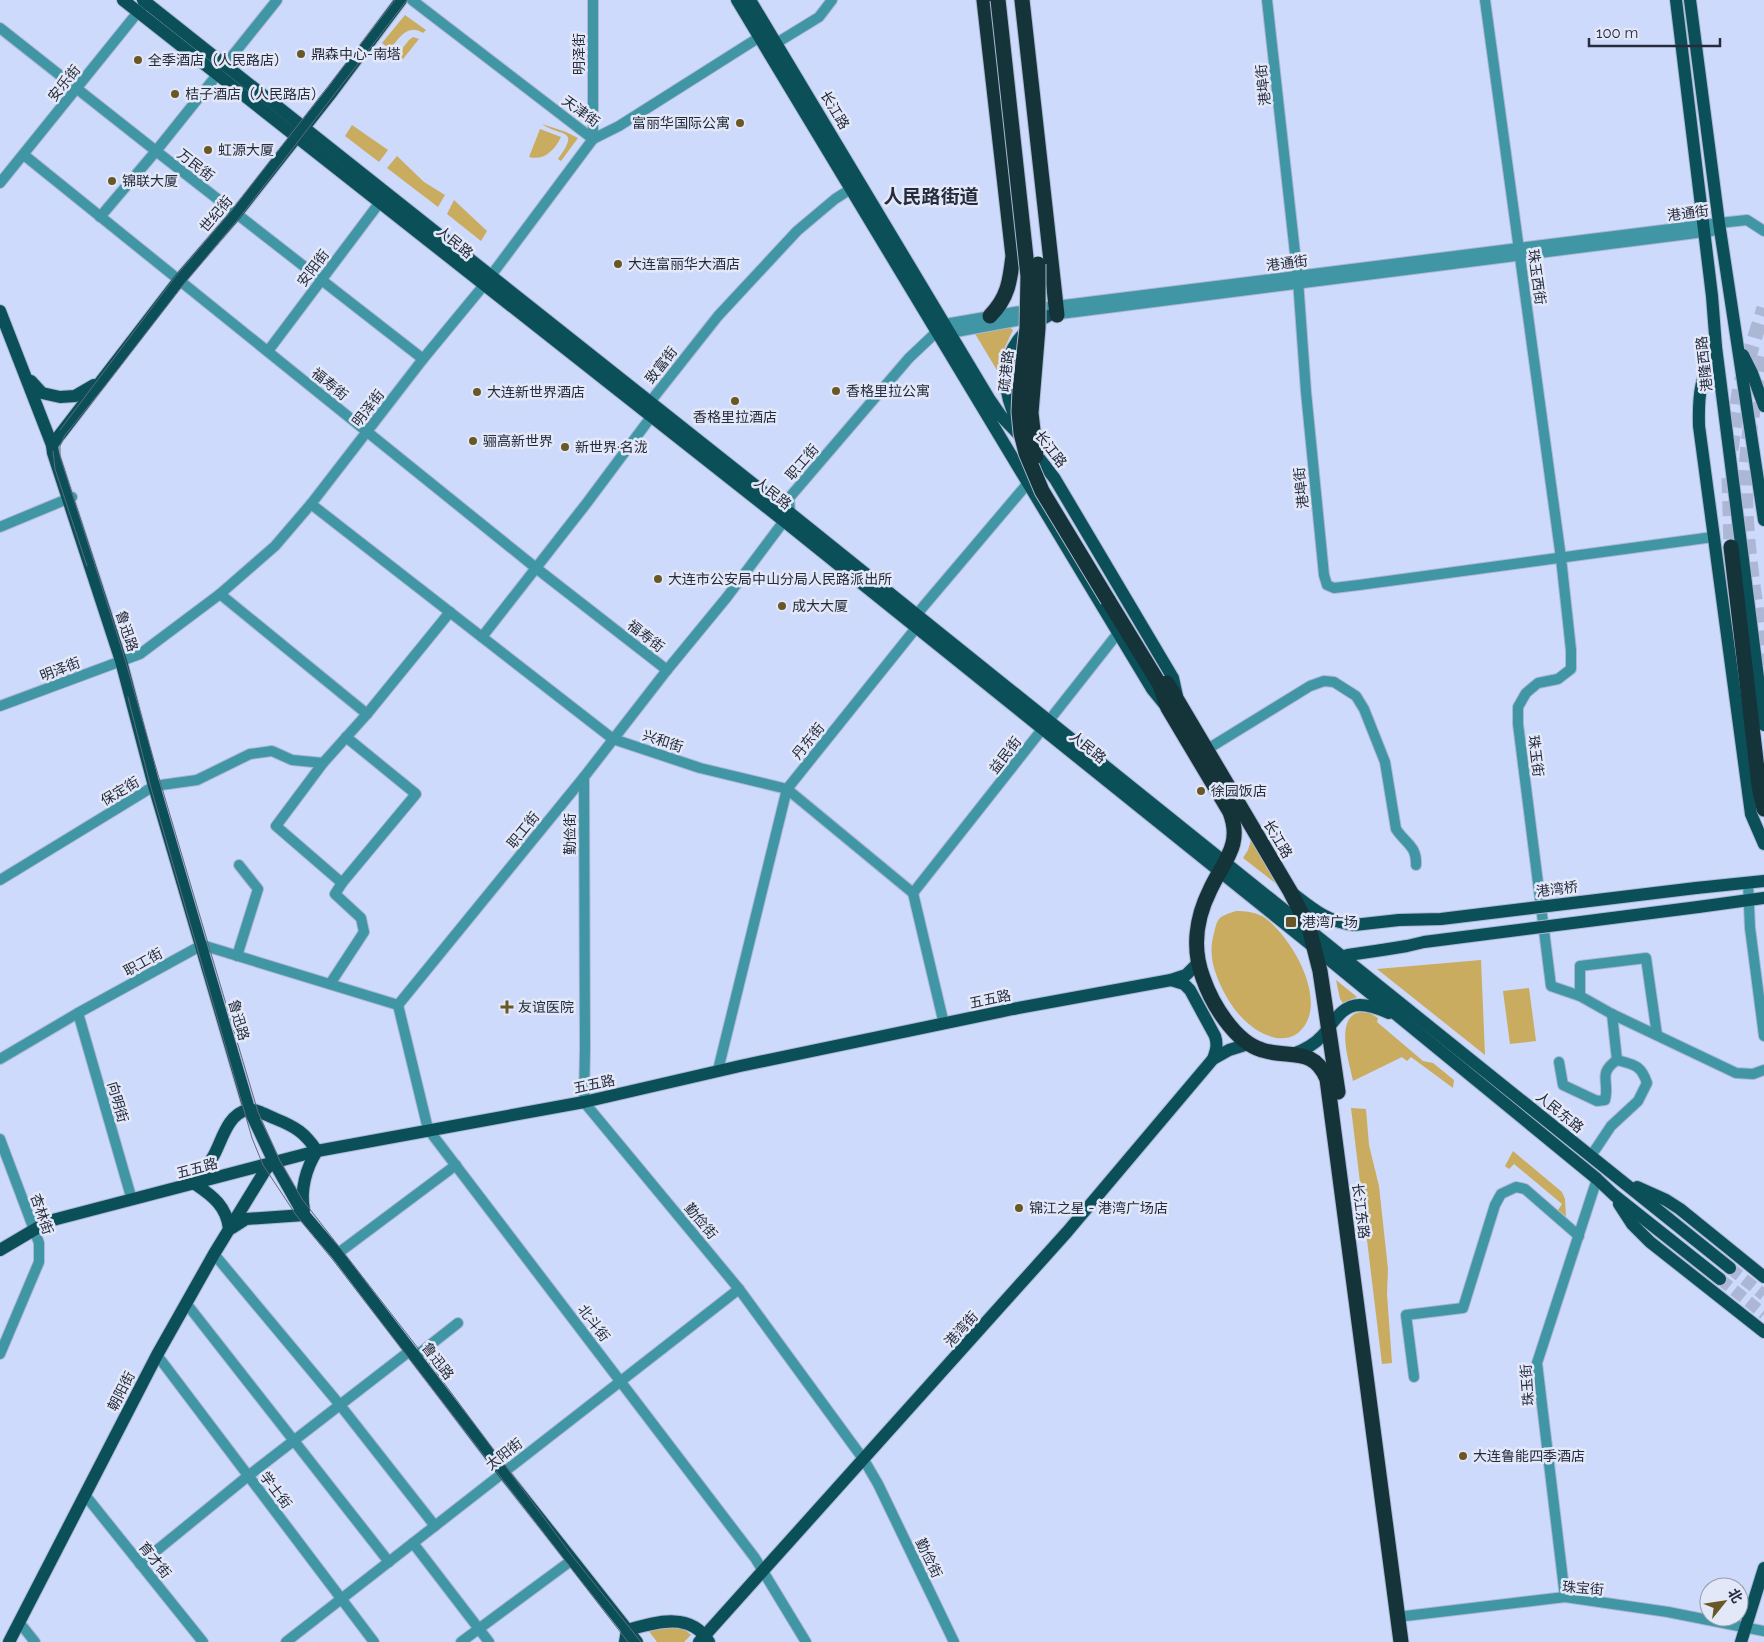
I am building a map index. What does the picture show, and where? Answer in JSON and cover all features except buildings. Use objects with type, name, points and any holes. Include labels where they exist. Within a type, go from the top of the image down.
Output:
[{"type":"highway","points":[[984,0],[1013,256],[1006,294],[1000,306],[990,316]]},
{"type":"highway","name":"疏港路","points":[[998,0],[1028,276],[1027,328],[1019,412],[1021,433],[1026,453],[1042,491],[1111,598]]},
{"type":"highway","name":"疏港路","points":[[1008,0],[1039,276],[1038,328],[1031,413],[1035,452],[1049,488],[1173,706]]},
{"type":"highway","points":[[1022,0],[1053,312]]},
{"type":"highway","points":[[1731,546],[1764,809]]},
{"type":"highway","name":"长江路","points":[[1173,706],[1206,750],[1290,891],[1309,928]]},
{"type":"highway","name":"长江路","points":[[1173,706],[1235,824],[1233,847],[1223,866]]},
{"type":"highway","points":[[1223,866],[1210,890],[1198,924],[1196,945],[1198,963],[1212,998],[1223,1016],[1248,1044]]},
{"type":"highway","name":"长江东路","points":[[1309,928],[1315,948],[1329,1026],[1402,1616],[1401,1642]]},
{"type":"highway","name":"长江东路","points":[[1248,1044],[1262,1050],[1302,1055],[1318,1064],[1324,1071],[1327,1079],[1402,1616],[1409,1642]]},
{"type":"main road","name":"人民路","points":[[123,0],[143,4],[220,69],[487,280],[651,418],[917,614],[1046,726]]},
{"type":"main road","name":"世纪街","points":[[52,445],[179,280],[236,214],[401,0]]},
{"type":"main road","name":"长江路","points":[[737,0],[764,34]]},
{"type":"main road","name":"长江路","points":[[750,0],[771,46],[944,329],[1001,416],[1029,445],[1055,479],[1173,678],[1173,706]]},
{"type":"main road","name":"港隆西路","points":[[1676,0],[1712,296],[1716,347],[1764,725]]},
{"type":"main road","points":[[1690,0],[1719,223],[1764,520]]},
{"type":"main road","name":"人民路","points":[[300,132],[380,202],[650,402],[916,628],[1046,726],[1223,866],[1309,928],[1337,959],[1399,1016]]},
{"type":"main road","name":"鲁迅路","points":[[0,311],[52,445],[53,453],[70,498],[121,661],[154,786],[249,1109],[274,1162],[304,1215],[337,1254],[572,1560],[626,1636],[637,1642]]},
{"type":"main road","points":[[1029,445],[1014,416],[1007,396],[1005,377],[1007,361],[1014,345],[1024,332],[1053,312]]},
{"type":"main road","points":[[944,329],[1028,483],[1152,689],[1173,706]]},
{"type":"main road","points":[[1738,346],[1752,373],[1764,406]]},
{"type":"main road","points":[[1716,347],[1704,372],[1698,399],[1699,426],[1752,814],[1764,844]]},
{"type":"main road","points":[[25,374],[42,393],[60,398],[75,396],[99,383]]},
{"type":"main road","points":[[1206,853],[1210,873],[1210,890]]},
{"type":"main road","name":"人民路","points":[[1223,866],[1315,948],[1371,980]]},
{"type":"main road","name":"港湾桥","points":[[1290,891],[1327,918],[1341,924],[1354,925],[1399,920],[1441,919],[1764,881]]},
{"type":"main road","points":[[1322,986],[1328,967],[1337,959],[1382,950],[1424,942],[1764,898]]},
{"type":"main road","points":[[1371,980],[1368,964],[1374,954],[1382,950]]},
{"type":"main road","name":"五五路","points":[[0,1250],[48,1221],[317,1151],[428,1129],[584,1102],[718,1070],[1171,980],[1186,975],[1198,963]]},
{"type":"main road","points":[[1171,980],[1184,984],[1190,990],[1215,1036],[1217,1042],[1213,1059]]},
{"type":"main road","name":"人民东路","points":[[1371,980],[1730,1268]]},
{"type":"main road","points":[[1293,1054],[1314,1044],[1339,1015],[1349,1008],[1358,1005],[1371,1006],[1399,1016]]},
{"type":"main road","name":"人民东路","points":[[1399,1016],[1614,1195],[1720,1279]]},
{"type":"main road","name":"港湾街","points":[[704,1640],[1067,1232],[1213,1059],[1229,1050],[1248,1044]]},
{"type":"main road","points":[[249,1109],[296,1128],[308,1136],[317,1151],[309,1168],[303,1191],[304,1215],[246,1219],[229,1229],[228,1218],[224,1208],[212,1195],[195,1184],[215,1153],[231,1121],[249,1109]]},
{"type":"main road","name":"朝阳街","points":[[9,1642],[156,1355],[229,1229],[266,1169],[274,1162]]},
{"type":"main road","points":[[1627,1184],[1653,1194],[1680,1209],[1764,1277]]},
{"type":"main road","points":[[1614,1195],[1632,1224],[1650,1242],[1764,1332]]},
{"type":"main road","points":[[1749,1617],[1764,1568]]},
{"type":"main road","points":[[626,1636],[654,1623],[682,1622],[697,1628],[704,1640]]},
{"type":"main road","points":[[1741,1642],[1746,1627]]},
{"type":"street","points":[[100,217],[156,151],[277,0]]},
{"type":"street","name":"天津街","points":[[412,0],[593,140],[619,126],[764,34]]},
{"type":"street","name":"明泽街","points":[[0,706],[140,654],[220,594],[275,546],[311,504],[423,359],[487,280],[593,140],[593,0]]},
{"type":"street","points":[[771,46],[819,17],[832,0]]},
{"type":"street","name":"港埠街","points":[[1267,0],[1298,280],[1306,392],[1324,575],[1327,585],[1334,588],[1713,537]]},
{"type":"street","name":"珠玉西街","points":[[1485,0],[1561,558]]},
{"type":"street","name":"安乐街","points":[[0,183],[143,4]]},
{"type":"street","name":"万民街","points":[[0,28],[423,359]]},
{"type":"street","name":"福寿街","points":[[24,155],[536,568],[667,670]]},
{"type":"street","name":"致富街","points":[[651,418],[650,402],[718,316],[797,231],[828,204],[855,186]]},
{"type":"street","name":"安阳街","points":[[268,351],[380,202]]},
{"type":"street","name":"港通街","points":[[944,329],[1053,312],[1704,229],[1719,223],[1746,220],[1764,231]]},
{"type":"street","name":"港通街","points":[[944,329],[990,316],[1053,312]]},
{"type":"street","name":"职工街","points":[[398,1005],[584,777],[667,670],[727,597],[787,517],[789,498],[909,358],[944,329]]},
{"type":"street","points":[[482,637],[651,418]]},
{"type":"street","points":[[916,628],[917,614],[1028,483]]},
{"type":"street","points":[[0,527],[70,498]]},
{"type":"street","name":"兴和街","points":[[311,504],[613,739],[700,768],[787,789],[913,893]]},
{"type":"street","name":"珠玉街","points":[[1561,558],[1571,650],[1571,669],[1558,679],[1538,683],[1526,693],[1518,707],[1518,724],[1551,986],[1580,996]]},
{"type":"street","points":[[220,594],[367,714]]},
{"type":"street","points":[[342,883],[276,826],[323,762],[367,714],[450,612]]},
{"type":"street","name":"丹东街","points":[[718,1070],[787,789],[916,628]]},
{"type":"street","name":"益民街","points":[[913,893],[1118,633]]},
{"type":"street","points":[[1206,750],[1310,686],[1324,681],[1334,682],[1356,696],[1364,709],[1385,762],[1396,829],[1402,838],[1413,847],[1417,856],[1416,865]]},
{"type":"street","points":[[330,984],[364,932],[361,918],[334,894],[416,794],[346,737]]},
{"type":"street","name":"保定街","points":[[0,880],[154,786],[196,780],[250,754],[272,751],[292,760],[323,762]]},
{"type":"street","name":"勤俭街","points":[[584,777],[584,1102],[739,1289],[864,1460],[878,1484],[954,1642]]},
{"type":"street","points":[[237,956],[258,889],[239,865]]},
{"type":"street","points":[[1748,882],[1750,928],[1764,1036]]},
{"type":"street","points":[[913,893],[944,1024]]},
{"type":"street","points":[[202,945],[398,1005]]},
{"type":"street","name":"职工街","points":[[0,1059],[78,1013],[202,945]]},
{"type":"street","points":[[1657,1035],[1646,958],[1580,966],[1580,996],[1612,1014],[1736,1073],[1753,1074],[1764,1070]]},
{"type":"street","name":"北斗街","points":[[398,1005],[428,1129],[749,1551],[806,1642]]},
{"type":"street","name":"向明街","points":[[78,1013],[132,1200]]},
{"type":"street","points":[[1612,1014],[1617,1060]]},
{"type":"street","points":[[1559,1062],[1563,1085],[1596,1101],[1605,1100],[1604,1077],[1608,1066],[1617,1060]]},
{"type":"street","points":[[1595,1150],[1611,1126],[1638,1101],[1647,1083],[1643,1072],[1636,1066],[1617,1060]]},
{"type":"street","name":"杏林街","points":[[0,1139],[39,1243],[39,1262],[0,1354]]},
{"type":"street","points":[[337,1254],[456,1166]]},
{"type":"street","name":"珠玉街","points":[[1565,1597],[1537,1363],[1597,1179]]},
{"type":"street","points":[[1414,1377],[1406,1315],[1463,1308],[1495,1205],[1501,1194],[1516,1187],[1525,1189],[1579,1236]]},
{"type":"street","points":[[214,1254],[340,1405],[435,1526]]},
{"type":"street","name":"太阳街","points":[[286,1642],[739,1289]]},
{"type":"street","points":[[186,1303],[389,1562]]},
{"type":"street","points":[[140,1564],[248,1476],[340,1405],[458,1323]]},
{"type":"street","name":"学士街","points":[[156,1355],[374,1642]]},
{"type":"street","name":"育才街","points":[[85,1495],[203,1642]]},
{"type":"street","points":[[413,1544],[489,1642]]},
{"type":"street","points":[[461,1642],[572,1560]]},
{"type":"street","name":"珠宝街","points":[[1402,1616],[1565,1597],[1699,1618]]},
{"type":"street","points":[[19,1622],[35,1642]]},
{"type":"street","name":"珠宝街","points":[[1746,1627],[1764,1631]]},
{"type":"shaded area","points":[[405,15],[426,30],[423,33],[413,30],[404,33],[390,49],[382,43]]},
{"type":"shaded area","points":[[413,37],[419,39],[403,59],[397,55]]},
{"type":"shaded area","points":[[542,124],[578,138],[561,161],[558,159],[565,149],[568,138],[566,135]]},
{"type":"shaded area","points":[[352,125],[388,150],[379,162],[345,136]]},
{"type":"shaded area","points":[[540,129],[561,137],[556,146],[544,156],[529,157]]},
{"type":"shaded area","points":[[397,156],[424,182],[445,195],[438,207],[387,168]]},
{"type":"shaded area","points":[[454,200],[487,231],[481,241],[447,214]]},
{"type":"shaded area","points":[[1009,327],[1013,330],[1003,352],[1001,377],[974,332]]},
{"type":"shaded area","points":[[1252,837],[1279,886],[1243,858]]},
{"type":"shaded area","name":"港湾广场","points":[[1236,911],[1262,916],[1273,925],[1285,938],[1304,971],[1311,1005],[1307,1021],[1298,1033],[1293,1036],[1276,1038],[1255,1029],[1238,1014],[1220,985],[1212,959],[1213,938],[1219,919]]},
{"type":"shaded area","points":[[1481,960],[1485,1055],[1377,969]]},
{"type":"shaded area","points":[[1336,980],[1357,997],[1343,1003],[1340,999]]},
{"type":"shaded area","points":[[1529,988],[1536,1041],[1510,1044],[1503,991]]},
{"type":"shaded area","points":[[1360,1012],[1370,1013],[1378,1018],[1377,1022],[1423,1061],[1433,1063],[1454,1080],[1453,1088],[1411,1057],[1407,1061],[1402,1057],[1353,1081],[1345,1037],[1348,1021],[1353,1015]]},
{"type":"shaded area","points":[[1351,1108],[1366,1109],[1369,1145],[1379,1186],[1388,1269],[1387,1294],[1392,1363],[1382,1364]]},
{"type":"shaded area","points":[[1513,1151],[1562,1192],[1565,1199],[1566,1217],[1558,1210],[1562,1204],[1514,1164],[1509,1169],[1505,1166]]},
{"type":"shaded area","points":[[670,1626],[684,1629],[691,1635],[684,1642],[657,1642],[648,1630]]},
{"type":"tunnel","points":[[1731,450],[1740,385],[1764,308]]},
{"type":"tunnel","points":[[1764,357],[1750,428],[1746,471],[1748,544],[1764,665]]},
{"type":"tunnel","points":[[1729,478],[1731,547]]},
{"type":"tunnel","points":[[1730,1268],[1764,1295]]},
{"type":"tunnel","points":[[1720,1279],[1764,1314]]},
{"type":"tram line","points":[[60,430],[175,277],[232,210],[395,0]]},
{"type":"tram line","points":[[407,0],[240,217],[184,284],[65,435],[60,446],[60,456],[125,659],[258,1112],[280,1161],[302,1199],[421,1352],[573,1557],[641,1642]]},
{"type":"tram line","points":[[53,451],[55,469],[87,566]]},
{"type":"tram line","points":[[128,697],[151,788],[252,1138],[263,1165],[296,1215],[333,1260],[628,1642]]},
{"type":"place","name":"鼎森中心-南塔","points":[[301,54]]},
{"type":"place","name":"全季酒店（人民路店）","points":[[138,60]]},
{"type":"place","name":"桔子酒店（人民路店）","points":[[175,94]]},
{"type":"place","name":"富丽华国际公寓","points":[[740,123]]},
{"type":"place","name":"虹源大厦","points":[[208,150]]},
{"type":"place","name":"锦联大厦","points":[[112,181]]},
{"type":"place","name":"大连富丽华大酒店","points":[[618,264]]},
{"type":"place","name":"香格里拉公寓","points":[[836,391]]},
{"type":"place","name":"大连新世界酒店","points":[[477,392]]},
{"type":"place","name":"香格里拉酒店","points":[[735,401]]},
{"type":"place","name":"骊高新世界","points":[[473,441]]},
{"type":"place","name":"新世界·名泷","points":[[565,447]]},
{"type":"place","name":"大连市公安局中山分局人民路派出所","points":[[658,579]]},
{"type":"place","name":"成大大厦","points":[[782,606]]},
{"type":"place","name":"徐园饭店","points":[[1201,791]]},
{"type":"place","name":"港湾广场","points":[[1291,922]]},
{"type":"place","name":"友谊医院","points":[[507,1007]]},
{"type":"place","name":"锦江之星 - 港湾广场店","points":[[1019,1208]]},
{"type":"place","name":"大连鲁能四季酒店","points":[[1463,1456]]},
{"type":"district","name":"人民路街道","points":[[931,196]]}]
